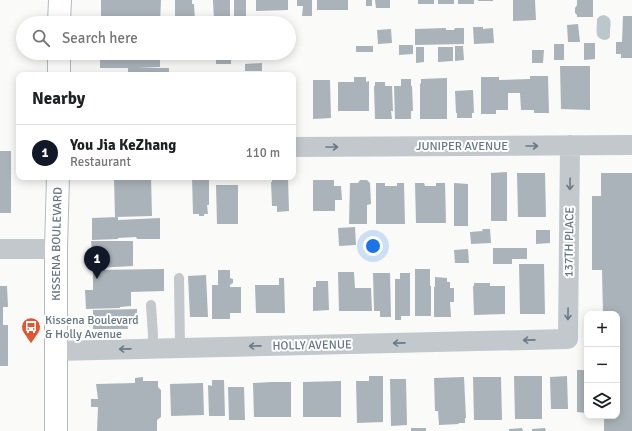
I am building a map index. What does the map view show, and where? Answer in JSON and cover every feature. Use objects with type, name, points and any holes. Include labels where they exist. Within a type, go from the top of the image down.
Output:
[{"type":"main road","points":[[60,0],[60,16]]},
{"type":"main road","points":[[59,60],[59,72]]},
{"type":"main road","name":"KISSENA BOULEVARD","points":[[56,431],[56,249],[58,180]]},
{"type":"street","name":"137TH PLACE","points":[[568,339],[570,145]]},
{"type":"street","name":"JUNIPER AVENUE","points":[[296,147],[632,145]]},
{"type":"street","points":[[0,249],[56,249]]},
{"type":"street","name":"HOLLY AVENUE","points":[[56,351],[568,339]]},
{"type":"lane","points":[[179,278],[180,348]]},
{"type":"lane","points":[[151,305],[153,335],[152,349]]},
{"type":"shaded area","points":[[604,15],[610,19],[611,23],[610,37],[607,40],[601,39],[597,35],[597,19]]},
{"type":"building","points":[[101,0],[161,0],[160,16],[101,16]]},
{"type":"building","points":[[175,0],[192,0],[192,4],[194,4],[195,16],[175,16]]},
{"type":"building","points":[[213,0],[230,0],[230,16],[214,16]]},
{"type":"building","points":[[234,0],[246,0],[246,16],[234,16]]},
{"type":"building","points":[[256,0],[288,0],[288,10],[256,11]]},
{"type":"building","points":[[297,0],[312,0],[312,16],[302,16],[303,6],[297,6]]},
{"type":"building","points":[[317,0],[348,0],[348,10],[317,10]]},
{"type":"building","points":[[366,0],[372,0],[372,6],[366,6]]},
{"type":"building","points":[[375,0],[390,0],[390,8],[376,8]]},
{"type":"building","points":[[418,0],[434,0],[434,4],[418,4]]},
{"type":"building","points":[[438,0],[454,0],[454,4],[438,4]]},
{"type":"building","points":[[458,0],[474,0],[474,4],[458,4]]},
{"type":"building","points":[[493,0],[493,1],[478,1]]},
{"type":"building","points":[[513,0],[535,0],[536,20],[513,21]]},
{"type":"building","points":[[577,0],[593,0],[593,17],[577,17],[575,8],[577,5]]},
{"type":"building","points":[[623,16],[632,16],[632,58],[621,58],[621,54],[616,54],[616,42],[622,42]]},
{"type":"building","points":[[578,24],[580,42],[568,42],[567,25]]},
{"type":"building","points":[[473,27],[483,27],[483,29],[493,28],[494,43],[474,44]]},
{"type":"building","points":[[446,28],[446,30],[454,30],[455,28],[464,28],[464,44],[415,45],[415,29]]},
{"type":"building","points":[[391,29],[392,43],[378,44],[377,30]]},
{"type":"building","points":[[584,43],[595,43],[595,59],[584,60]]},
{"type":"building","points":[[554,44],[564,44],[564,60],[554,60]]},
{"type":"building","points":[[399,45],[413,45],[413,54],[399,55]]},
{"type":"building","points":[[356,46],[373,46],[373,52],[356,52]]},
{"type":"building","points":[[455,46],[463,46],[464,60],[455,61]]},
{"type":"building","points":[[416,47],[424,47],[424,62],[416,63]]},
{"type":"building","points":[[438,47],[453,47],[453,61],[438,62]]},
{"type":"building","points":[[532,50],[544,50],[543,63],[532,63]]},
{"type":"building","points":[[100,60],[160,60],[160,67],[138,68],[169,68],[169,72],[128,72],[128,68],[100,68]]},
{"type":"building","points":[[216,60],[231,60],[231,64],[216,64]]},
{"type":"building","points":[[262,63],[262,71],[245,71],[245,64]]},
{"type":"building","points":[[560,66],[590,66],[590,110],[561,109]]},
{"type":"building","points":[[530,76],[548,76],[549,113],[534,113],[534,110],[521,110],[520,93],[508,93],[508,110],[496,110],[496,114],[481,114],[481,77],[499,77],[499,80],[530,79]]},
{"type":"building","points":[[354,77],[366,77],[366,82],[369,81],[369,111],[338,111],[338,82],[354,82]]},
{"type":"building","points":[[447,78],[447,119],[420,119],[421,79]]},
{"type":"building","points":[[401,79],[411,79],[413,111],[411,111],[411,119],[395,119],[394,86],[401,86]]},
{"type":"building","points":[[313,80],[330,80],[331,118],[313,119]]},
{"type":"building","points":[[375,82],[385,82],[385,86],[392,86],[392,119],[375,119]]},
{"type":"building","points":[[473,90],[474,113],[472,113],[472,118],[457,118],[455,91]]},
{"type":"building","points":[[0,151],[11,151],[11,213],[0,213]]},
{"type":"building","points":[[507,172],[507,221],[491,221],[491,173]]},
{"type":"building","points":[[517,173],[545,173],[546,217],[518,217]]},
{"type":"building","points":[[601,173],[632,173],[632,431],[604,431],[604,419],[620,419],[620,311],[603,311],[602,270],[592,270],[592,196],[601,196]]},
{"type":"building","points":[[114,180],[151,180],[152,216],[115,217]]},
{"type":"building","points":[[192,180],[209,180],[209,205],[207,205],[208,214],[199,216],[199,214],[193,214]]},
{"type":"building","points":[[272,180],[288,180],[289,211],[277,212],[277,206],[272,206]]},
{"type":"building","points":[[313,180],[334,180],[334,186],[341,186],[342,200],[335,200],[335,211],[313,211]]},
{"type":"building","points":[[360,180],[367,180],[370,183],[371,204],[367,205],[367,224],[349,224],[350,183],[358,183]]},
{"type":"building","points":[[376,183],[385,183],[385,186],[397,186],[397,183],[404,183],[405,224],[376,224]]},
{"type":"building","points":[[415,183],[424,183],[425,186],[436,186],[436,183],[445,183],[446,223],[416,223]]},
{"type":"building","points":[[454,183],[468,184],[468,226],[454,226]]},
{"type":"building","points":[[216,185],[238,185],[238,224],[217,224]]},
{"type":"building","points":[[118,217],[118,220],[160,218],[160,239],[137,239],[136,237],[92,240],[92,218]]},
{"type":"building","points":[[355,227],[356,245],[339,246],[338,228]]},
{"type":"building","points":[[482,229],[490,229],[491,243],[471,244],[470,232],[483,231]]},
{"type":"building","points":[[536,230],[550,230],[550,243],[536,244]]},
{"type":"building","points":[[91,241],[133,241],[133,266],[96,268],[96,252],[92,252]]},
{"type":"building","points":[[493,248],[527,248],[527,259],[512,259],[512,264],[493,264]]},
{"type":"building","points":[[468,249],[469,263],[455,263],[454,250]]},
{"type":"building","points":[[519,264],[544,264],[545,314],[520,314]]},
{"type":"building","points":[[164,269],[164,291],[131,292],[131,306],[120,308],[86,309],[85,290],[93,290],[93,270]]},
{"type":"building","points":[[415,269],[430,269],[431,316],[415,316]]},
{"type":"building","points":[[218,270],[230,270],[230,278],[233,279],[233,283],[230,287],[241,287],[241,313],[230,313],[230,319],[212,319],[212,285],[218,285]]},
{"type":"building","points":[[338,272],[354,272],[355,288],[371,288],[372,311],[339,311]]},
{"type":"building","points":[[373,273],[390,273],[391,317],[380,317],[380,311],[374,311]]},
{"type":"building","points":[[400,273],[410,273],[410,316],[401,316],[401,320],[395,320],[395,279],[400,279]]},
{"type":"building","points":[[206,275],[208,317],[190,317],[188,276]]},
{"type":"building","points":[[435,277],[447,278],[447,282],[450,282],[450,288],[454,288],[454,302],[450,302],[451,317],[434,317]]},
{"type":"building","points":[[279,278],[284,278],[285,313],[256,313],[255,285],[279,285]]},
{"type":"building","points":[[316,281],[328,281],[329,310],[313,311],[313,287],[316,287]]},
{"type":"building","points":[[474,283],[490,283],[490,286],[505,286],[505,314],[474,315]]},
{"type":"building","points":[[0,286],[7,286],[8,307],[3,307],[3,325],[8,325],[8,366],[0,366]]},
{"type":"building","points":[[137,309],[137,319],[127,319],[128,329],[93,329],[93,310]]},
{"type":"building","points":[[577,370],[584,370],[584,413],[577,412]]},
{"type":"building","points":[[369,376],[383,376],[383,422],[357,423],[356,381],[369,381]]},
{"type":"building","points":[[514,376],[542,376],[542,419],[515,419]]},
{"type":"building","points":[[567,376],[568,409],[551,409],[550,377]]},
{"type":"building","points":[[143,377],[143,381],[158,381],[158,387],[161,390],[161,417],[157,420],[157,431],[97,431],[98,407],[91,407],[91,399],[98,399],[96,384],[135,383],[135,378]]},
{"type":"building","points":[[464,377],[465,423],[439,425],[438,411],[435,411],[434,378]]},
{"type":"building","points":[[473,377],[501,377],[502,420],[474,420]]},
{"type":"building","points":[[390,379],[406,379],[407,425],[391,426]]},
{"type":"building","points":[[212,380],[224,380],[225,416],[209,416],[208,385],[212,386]]},
{"type":"building","points":[[341,381],[341,417],[303,417],[303,382]]},
{"type":"building","points":[[291,382],[291,417],[254,417],[253,383]]},
{"type":"building","points":[[203,383],[204,415],[171,416],[170,384]]},
{"type":"building","points":[[228,387],[244,387],[245,420],[229,420]]},
{"type":"building","points":[[411,428],[426,428],[426,431],[411,431]]},
{"type":"building","points":[[522,428],[523,431],[509,431],[509,429]]},
{"type":"building","points":[[545,428],[546,431],[532,431],[532,429]]},
{"type":"place","name":"You Jia KeZhang","points":[[97,279]]},
{"type":"place","name":"Kissena Boulevard & Holly Avenue","points":[[31,344]]}]
